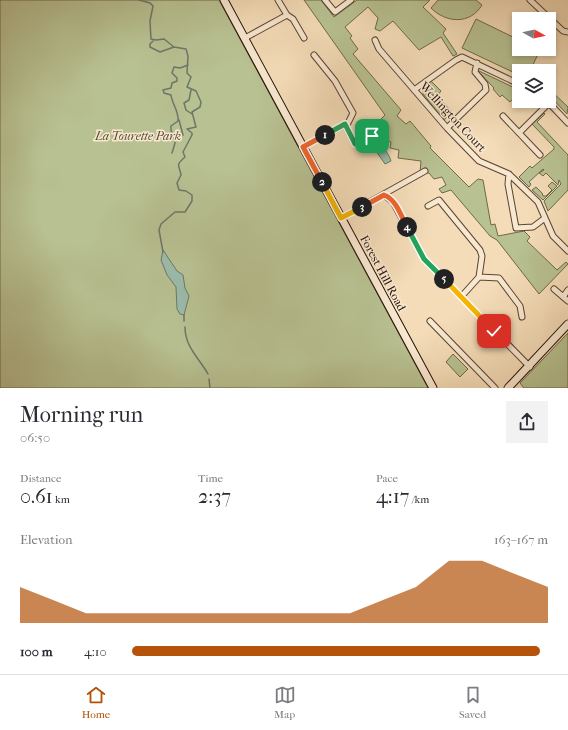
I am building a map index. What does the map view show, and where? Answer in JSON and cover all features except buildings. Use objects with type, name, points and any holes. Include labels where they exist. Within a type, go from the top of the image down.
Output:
[{"type":"street","name":"Forest Hill Road","points":[[224,0],[433,388]]},
{"type":"street","points":[[278,0],[287,15],[293,19],[304,38]]},
{"type":"street","points":[[325,0],[335,12],[349,1]]},
{"type":"street","points":[[530,0],[563,31],[568,32]]},
{"type":"street","points":[[245,38],[287,15]]},
{"type":"street","name":"Wellington Court","points":[[375,40],[379,49],[414,90],[447,128],[479,161],[509,174],[540,205],[553,236],[568,251]]},
{"type":"street","points":[[303,147],[351,120],[352,110],[335,81],[314,55]]},
{"type":"street","points":[[414,90],[456,60],[464,58],[512,80]]},
{"type":"street","points":[[447,128],[486,90],[485,84],[475,72],[477,63]]},
{"type":"street","points":[[519,133],[542,108]]},
{"type":"street","points":[[554,108],[568,123]]},
{"type":"street","points":[[503,116],[540,155]]},
{"type":"street","points":[[345,124],[355,144],[372,136]]},
{"type":"street","points":[[341,218],[425,171]]},
{"type":"street","points":[[509,174],[510,194],[517,228],[533,227],[545,218]]},
{"type":"street","points":[[510,194],[519,184]]},
{"type":"street","points":[[384,195],[393,202],[424,259],[530,367]]},
{"type":"street","points":[[428,206],[439,200],[480,250],[482,256],[479,277],[461,296]]},
{"type":"street","points":[[479,277],[496,278],[502,280],[520,306],[522,317]]},
{"type":"street","points":[[554,289],[568,301]]},
{"type":"street","points":[[563,296],[568,290]]},
{"type":"street","points":[[430,321],[495,388]]},
{"type":"street","points":[[508,388],[530,367],[568,324]]},
{"type":"green space","name":"La Tourette Park","points":[[0,0],[219,0],[428,388],[0,388]]},
{"type":"green space","points":[[304,0],[321,0],[334,17],[357,0],[430,0],[423,7],[446,29],[443,33],[457,54],[453,56],[441,37],[419,50],[393,21],[380,31],[375,29],[378,18],[368,7],[345,27],[352,36],[350,38],[358,49],[353,54],[401,110],[397,116],[406,124],[410,121],[431,146],[430,148],[469,187],[478,179],[483,180],[491,225],[495,224],[498,236],[524,231],[530,237],[527,241],[557,270],[566,262],[568,264],[539,294],[497,240],[490,236],[451,190],[442,193],[439,189],[446,185],[442,177],[434,179],[425,170],[420,172],[421,161],[398,158],[399,150],[390,148],[391,142],[376,139],[372,128],[385,115]]},
{"type":"green space","points":[[438,0],[476,0],[482,5],[471,16],[458,20],[444,17],[431,8]]},
{"type":"green space","points":[[476,19],[512,37],[512,56],[537,56],[533,64],[512,64],[512,72],[462,48]]},
{"type":"green space","points":[[477,70],[512,87],[512,100],[510,102],[502,95],[500,97],[493,89],[494,88]]},
{"type":"green space","points":[[431,81],[441,91],[437,96],[452,112],[444,120],[423,94],[424,86]]},
{"type":"green space","points":[[556,96],[568,107],[567,114],[556,102]]},
{"type":"green space","points":[[544,113],[545,114],[537,122],[568,155],[568,190],[548,211],[544,201],[561,184],[559,180],[558,185],[546,173],[543,176],[539,173],[544,170],[543,169],[529,182],[531,184],[529,187],[519,177],[530,166],[532,168],[554,149],[554,147],[532,124]]},
{"type":"green space","points":[[552,182],[557,186],[543,200],[532,190],[536,187],[543,196],[546,196],[552,190],[548,186]]},
{"type":"green space","points":[[568,333],[568,388],[524,388],[520,383]]},
{"type":"green space","points":[[453,354],[468,369],[460,377],[446,362]]},
{"type":"shaded area","points":[[383,147],[391,161],[385,164],[376,151]]},
{"type":"shaded area","points":[[163,250],[177,271],[183,275],[185,288],[189,296],[184,315],[180,314],[177,309],[176,287],[167,275],[161,260]]},
{"type":"waterway","points":[[139,0],[150,3],[153,6],[150,21],[151,39],[164,39],[174,47],[186,49],[188,56],[187,73],[191,77],[187,87],[196,91],[201,102],[200,107],[192,112],[196,127],[187,129],[192,133],[192,135],[183,152],[185,157],[178,165],[181,175],[177,183],[179,190],[186,191],[192,195],[192,201],[185,212],[175,212],[161,224],[159,230],[163,252]]},
{"type":"waterway","points":[[153,41],[150,44],[150,47],[160,52],[174,47]]},
{"type":"waterway","points":[[172,153],[175,143],[171,126],[178,121],[178,117],[171,95],[164,93],[163,90],[171,88],[172,83],[177,81],[177,78],[172,73],[174,67],[180,68],[188,65]]},
{"type":"waterway","points":[[191,90],[189,100],[184,103],[186,110],[192,114]]},
{"type":"waterway","points":[[179,120],[183,135]]},
{"type":"waterway","points":[[184,315],[184,321]]},
{"type":"waterway","points":[[185,327],[187,341],[208,374]]},
{"type":"waterway","points":[[209,379],[210,388]]},
{"type":"route","points":[[372,136],[355,144],[345,124],[303,147],[341,218],[384,195],[389,198],[393,202],[424,259],[494,331]]}]
